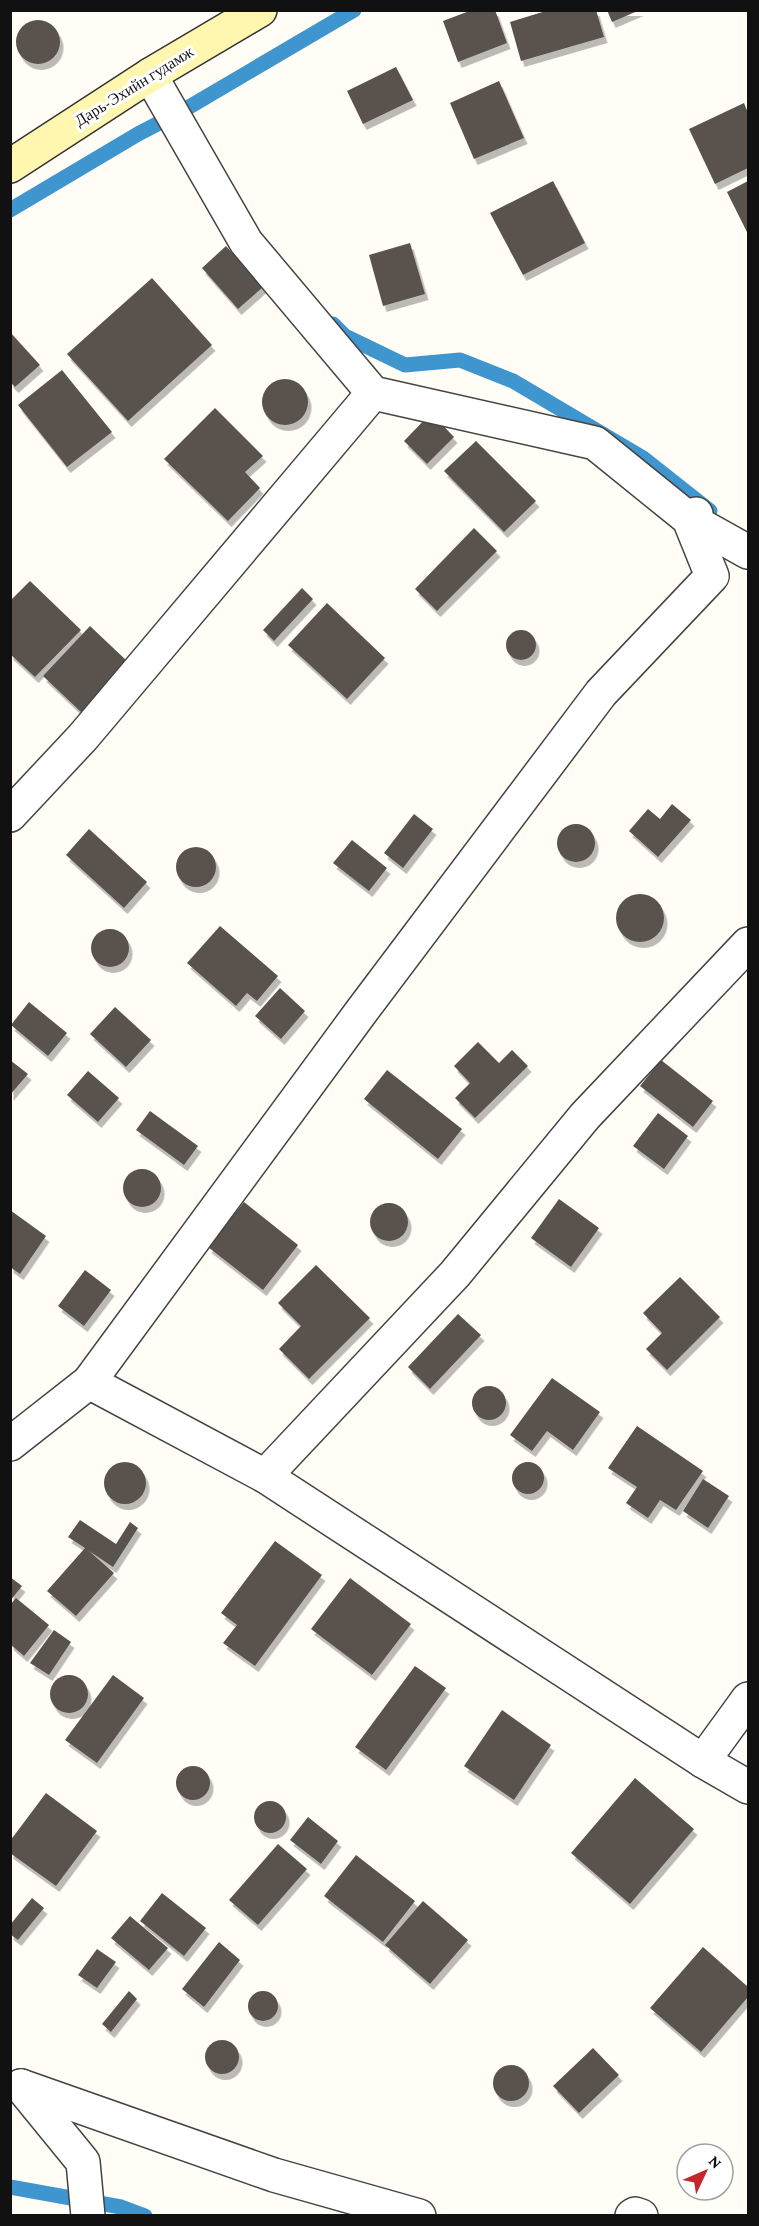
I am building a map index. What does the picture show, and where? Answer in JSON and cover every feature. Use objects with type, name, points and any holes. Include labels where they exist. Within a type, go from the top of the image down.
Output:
[{"type":"main road","name":"Дарь-Эхийн гудамж","points":[[10,166],[150,75],[260,10]]},
{"type":"street","points":[[150,75],[246,242],[373,393],[595,443],[697,513],[748,552]]},
{"type":"street","points":[[10,815],[83,737],[373,393]]},
{"type":"street","points":[[10,1444],[89,1382],[361,1012],[601,693],[712,576],[697,513]]},
{"type":"street","points":[[265,1476],[454,1274],[585,1116],[748,944]]},
{"type":"street","points":[[89,1382],[265,1476],[703,1761],[748,1787]]},
{"type":"street","points":[[703,1761],[748,1699]]},
{"type":"street","points":[[16,2082],[83,2162],[88,2216]]},
{"type":"street","points":[[16,2082],[274,2175],[420,2216]]},
{"type":"street","points":[[632,2216],[634,2214],[641,2216]]},
{"type":"building","points":[[472,10],[495,10],[507,43],[458,62],[443,21]]},
{"type":"building","points":[[549,10],[596,10],[604,37],[521,61],[510,22]]},
{"type":"building","points":[[607,10],[640,10],[612,22]]},
{"type":"building","points":[[38,20],[53,27],[60,42],[53,57],[38,64],[23,57],[16,42],[23,27]]},
{"type":"building","points":[[396,67],[413,100],[363,124],[347,91]]},
{"type":"building","points":[[499,81],[524,138],[474,159],[450,103]]},
{"type":"building","points":[[744,103],[748,113],[748,168],[715,184],[689,129]]},
{"type":"building","points":[[553,181],[585,243],[523,275],[490,213]]},
{"type":"building","points":[[748,181],[748,234],[727,192]]},
{"type":"building","points":[[410,243],[425,294],[383,306],[369,255]]},
{"type":"building","points":[[226,246],[263,287],[238,309],[202,268]]},
{"type":"building","points":[[152,278],[212,345],[128,421],[67,354]]},
{"type":"building","points":[[10,332],[40,365],[15,387],[10,382]]},
{"type":"building","points":[[62,370],[112,432],[67,467],[18,405]]},
{"type":"building","points":[[285,379],[294,380],[302,385],[307,393],[307,411],[302,419],[294,424],[285,425],[276,424],[268,419],[263,411],[262,402],[263,393],[268,385],[276,380]]},
{"type":"building","points":[[215,408],[263,456],[245,472],[260,488],[228,521],[164,459]]},
{"type":"building","points":[[431,413],[454,437],[427,464],[404,441]]},
{"type":"building","points":[[476,441],[536,501],[504,532],[444,471]]},
{"type":"building","points":[[474,528],[497,551],[437,611],[415,589]]},
{"type":"building","points":[[30,581],[81,630],[35,677],[10,654],[10,601]]},
{"type":"building","points":[[302,588],[313,599],[274,641],[263,630]]},
{"type":"building","points":[[327,603],[385,658],[347,699],[288,645]]},
{"type":"building","points":[[90,626],[128,662],[81,712],[43,676]]},
{"type":"building","points":[[521,630],[527,631],[535,639],[535,651],[527,659],[521,660],[515,659],[507,651],[506,645],[507,639],[515,631]]},
{"type":"building","points":[[672,804],[691,820],[658,857],[629,831],[648,809],[660,819]]},
{"type":"building","points":[[414,814],[433,829],[403,868],[384,853]]},
{"type":"building","points":[[576,824],[589,830],[595,843],[589,856],[576,862],[563,856],[557,843],[563,830]]},
{"type":"building","points":[[89,829],[147,882],[124,908],[66,855]]},
{"type":"building","points":[[352,840],[387,868],[369,891],[333,863]]},
{"type":"building","points":[[196,847],[210,853],[216,867],[210,881],[196,887],[182,881],[176,867],[182,853]]},
{"type":"building","points":[[640,894],[657,901],[664,918],[657,935],[640,942],[623,935],[616,918],[623,901]]},
{"type":"building","points":[[220,926],[278,976],[257,1001],[247,993],[236,1006],[187,963]]},
{"type":"building","points":[[110,929],[124,934],[129,948],[124,962],[110,967],[96,962],[91,948],[96,934]]},
{"type":"building","points":[[280,988],[305,1011],[281,1039],[255,1016]]},
{"type":"building","points":[[29,1002],[67,1033],[48,1056],[11,1025]]},
{"type":"building","points":[[115,1007],[151,1040],[126,1067],[90,1034]]},
{"type":"building","points":[[478,1042],[499,1063],[512,1050],[528,1066],[475,1118],[455,1098],[470,1083],[454,1066]]},
{"type":"building","points":[[10,1060],[28,1074],[10,1095]]},
{"type":"building","points":[[661,1060],[713,1101],[693,1127],[640,1086]]},
{"type":"building","points":[[387,1070],[462,1129],[438,1159],[364,1099]]},
{"type":"building","points":[[88,1071],[119,1098],[98,1122],[67,1095]]},
{"type":"building","points":[[150,1111],[198,1146],[184,1165],[136,1130]]},
{"type":"building","points":[[658,1113],[688,1136],[664,1169],[633,1146]]},
{"type":"building","points":[[142,1169],[156,1174],[161,1188],[156,1202],[142,1207],[128,1202],[123,1188],[128,1174]]},
{"type":"building","points":[[559,1199],[599,1228],[571,1267],[531,1238]]},
{"type":"building","points":[[244,1202],[298,1245],[263,1290],[208,1247]]},
{"type":"building","points":[[389,1203],[402,1209],[408,1222],[402,1235],[389,1241],[376,1235],[370,1222],[376,1209]]},
{"type":"building","points":[[10,1210],[46,1236],[20,1274],[10,1267]]},
{"type":"building","points":[[316,1265],[370,1318],[309,1379],[279,1349],[301,1326],[278,1303]]},
{"type":"building","points":[[85,1270],[111,1290],[84,1326],[58,1306]]},
{"type":"building","points":[[680,1277],[720,1317],[667,1370],[646,1349],[662,1333],[643,1313]]},
{"type":"building","points":[[458,1314],[481,1335],[430,1389],[408,1367]]},
{"type":"building","points":[[552,1378],[600,1412],[573,1450],[547,1431],[532,1451],[510,1435]]},
{"type":"building","points":[[489,1386],[501,1391],[506,1403],[501,1415],[489,1420],[477,1415],[472,1403],[477,1391]]},
{"type":"building","points":[[637,1426],[703,1471],[676,1510],[660,1500],[648,1518],[626,1503],[637,1487],[608,1468]]},
{"type":"building","points":[[125,1462],[140,1468],[146,1483],[140,1498],[125,1504],[110,1498],[104,1483],[110,1468]]},
{"type":"building","points":[[528,1462],[539,1467],[544,1478],[539,1489],[528,1494],[517,1489],[512,1478],[517,1467]]},
{"type":"building","points":[[703,1479],[729,1496],[708,1528],[683,1511]]},
{"type":"building","points":[[80,1520],[116,1544],[130,1522],[138,1528],[113,1567],[89,1551],[114,1573],[76,1616],[47,1591],[85,1548],[68,1537]]},
{"type":"building","points":[[275,1541],[322,1575],[255,1666],[223,1643],[237,1625],[221,1613]]},
{"type":"building","points":[[10,1577],[22,1586],[10,1601]]},
{"type":"building","points":[[350,1578],[411,1624],[372,1675],[311,1629]]},
{"type":"building","points":[[16,1598],[49,1625],[24,1656],[10,1644],[10,1605]]},
{"type":"building","points":[[54,1630],[71,1642],[49,1675],[30,1663]]},
{"type":"building","points":[[415,1666],[446,1688],[386,1770],[355,1747]]},
{"type":"building","points":[[69,1675],[76,1676],[82,1681],[87,1687],[87,1701],[82,1707],[76,1712],[69,1713],[62,1712],[56,1707],[51,1701],[50,1694],[51,1687],[56,1681],[62,1676]]},
{"type":"building","points":[[113,1675],[144,1698],[97,1763],[65,1740]]},
{"type":"building","points":[[502,1710],[551,1745],[514,1800],[464,1766]]},
{"type":"building","points":[[193,1766],[205,1771],[210,1783],[205,1795],[193,1800],[181,1795],[176,1783],[181,1771]]},
{"type":"building","points":[[635,1778],[694,1829],[630,1904],[571,1853]]},
{"type":"building","points":[[46,1793],[97,1831],[56,1886],[10,1853],[10,1841]]},
{"type":"building","points":[[270,1801],[281,1806],[286,1817],[281,1828],[270,1833],[259,1828],[254,1817],[259,1806]]},
{"type":"building","points":[[308,1817],[338,1841],[321,1864],[290,1840]]},
{"type":"building","points":[[278,1844],[307,1869],[258,1925],[229,1900]]},
{"type":"building","points":[[356,1855],[415,1901],[383,1942],[324,1896]]},
{"type":"building","points":[[162,1893],[206,1928],[184,1956],[140,1921]]},
{"type":"building","points":[[32,1898],[44,1908],[18,1940],[10,1934],[10,1925]]},
{"type":"building","points":[[423,1901],[468,1940],[430,1984],[385,1945]]},
{"type":"building","points":[[130,1916],[168,1948],[149,1970],[111,1938]]},
{"type":"building","points":[[219,1942],[240,1960],[204,2007],[182,1989]]},
{"type":"building","points":[[703,1947],[748,1987],[748,1997],[701,2052],[650,2008]]},
{"type":"building","points":[[97,1949],[116,1962],[97,1988],[78,1975]]},
{"type":"building","points":[[129,1991],[137,1999],[111,2032],[102,2024]]},
{"type":"building","points":[[263,1991],[269,1992],[277,2000],[277,2012],[269,2020],[263,2021],[257,2020],[249,2012],[248,2006],[249,2000],[257,1992]]},
{"type":"building","points":[[222,2040],[234,2045],[239,2057],[234,2069],[222,2074],[210,2069],[205,2057],[210,2045]]},
{"type":"building","points":[[593,2048],[619,2075],[579,2113],[553,2086]]},
{"type":"building","points":[[511,2065],[523,2071],[529,2083],[523,2095],[511,2101],[499,2095],[493,2083],[499,2071]]},
{"type":"waterway","points":[[10,210],[354,10]]},
{"type":"waterway","points":[[333,324],[345,336],[405,365],[460,360],[513,381],[643,458],[710,511]]},
{"type":"waterway","points":[[10,2187],[121,2207],[145,2216]]}]
